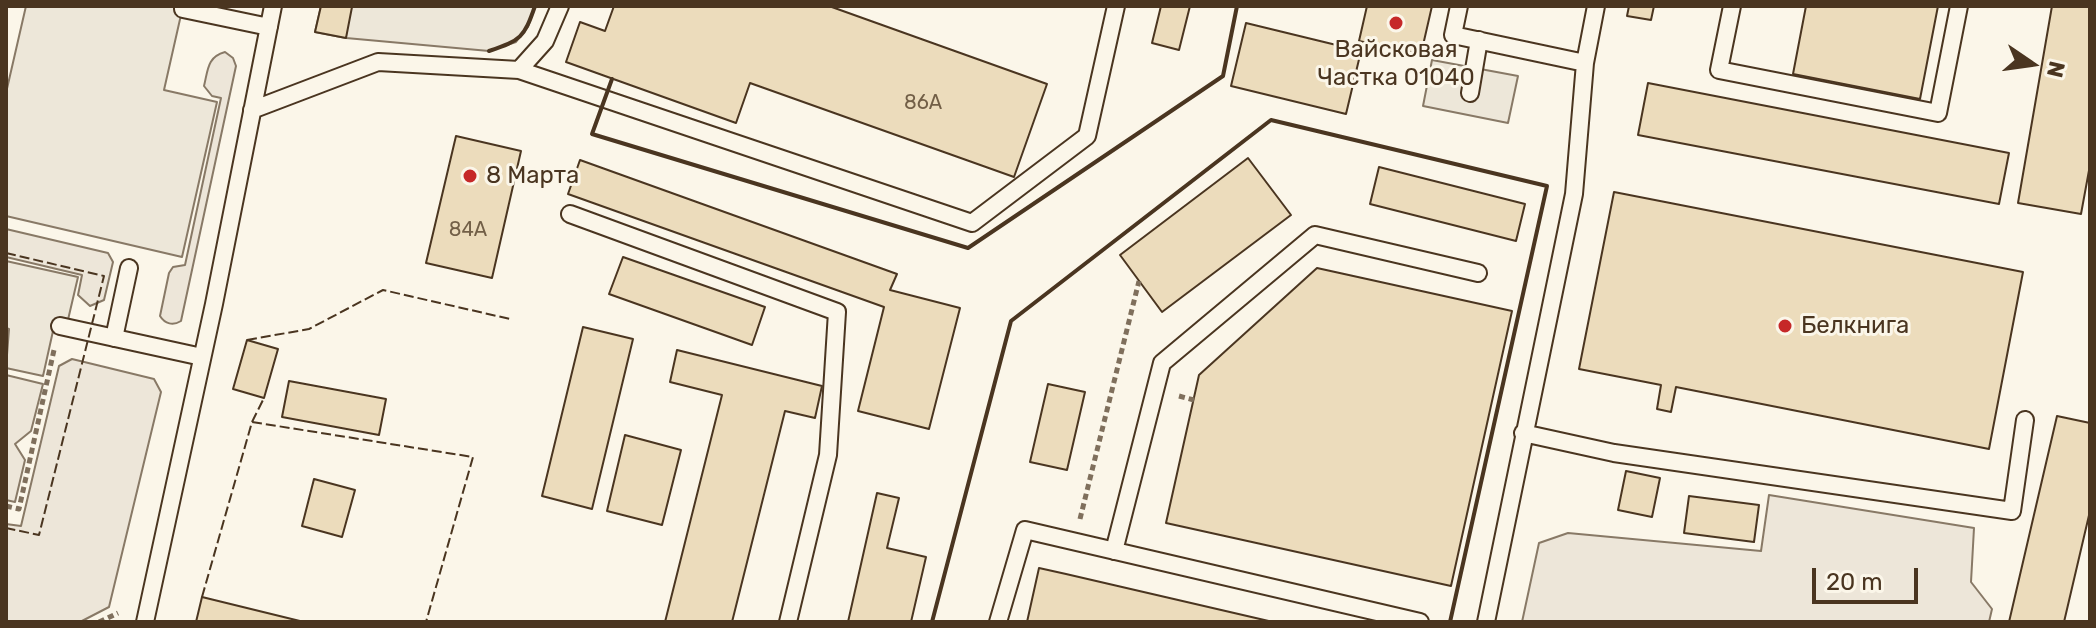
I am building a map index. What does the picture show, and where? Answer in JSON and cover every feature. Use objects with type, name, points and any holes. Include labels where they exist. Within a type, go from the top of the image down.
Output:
[{"type":"lane","points":[[145,622],[273,6]]},
{"type":"lane","points":[[519,70],[545,41],[560,6]]},
{"type":"lane","points":[[252,110],[378,62],[519,70],[972,223],[1087,136],[1116,6]]},
{"type":"lane","points":[[1459,6],[1453,35],[1585,63]]},
{"type":"lane","points":[[1486,622],[1574,194],[1585,63],[1596,6]]},
{"type":"lane","points":[[1732,6],[1719,70],[1938,113],[1959,6]]},
{"type":"lane","points":[[183,9],[269,27]]},
{"type":"lane","points":[[1470,93],[1479,40]]},
{"type":"lane","points":[[570,214],[837,312],[828,455],[788,622]]},
{"type":"lane","points":[[1114,551],[1162,363],[1315,235],[1478,273]]},
{"type":"lane","points":[[114,338],[129,268]]},
{"type":"lane","points":[[60,326],[202,357]]},
{"type":"lane","points":[[1523,433],[1614,453],[2012,511],[2025,420]]},
{"type":"lane","points":[[998,622],[1025,530],[1352,615],[1420,622]]},
{"type":"path","points":[[1074,541],[1139,281]]},
{"type":"path","points":[[6,506],[19,509],[60,326]]},
{"type":"path","points":[[99,622],[118,613]]},
{"type":"shaded area","points":[[26,6],[183,6],[164,90],[217,102],[182,257],[6,216],[6,93]]},
{"type":"shaded area","points":[[321,6],[535,6],[528,27],[516,42],[489,51],[346,38],[315,32]]},
{"type":"shaded area","points":[[225,52],[233,58],[236,66],[181,321],[169,323],[160,316],[169,273],[173,267],[185,265],[221,98],[212,96],[204,86],[212,61]]},
{"type":"shaded area","points":[[1432,60],[1518,76],[1508,123],[1423,106]]},
{"type":"shaded area","points":[[6,229],[108,253],[113,262],[104,300],[90,306],[78,295],[82,275],[6,257]]},
{"type":"shaded area","points":[[6,261],[78,277],[67,324],[55,322],[43,376],[6,368],[9,329],[6,328]]},
{"type":"shaded area","points":[[72,359],[154,379],[161,392],[109,607],[80,622],[6,622],[6,524],[21,526],[59,366]]},
{"type":"shaded area","points":[[6,375],[43,384],[31,431],[15,444],[25,460],[15,502],[6,500]]},
{"type":"shaded area","points":[[1769,495],[1974,528],[1971,582],[1992,609],[1989,622],[1522,622],[1539,543],[1568,533],[1761,551]]},
{"type":"building","points":[[321,6],[352,7],[346,38],[315,32]]},
{"type":"building","points":[[614,6],[829,6],[1047,84],[1014,177],[750,83],[736,123],[566,62],[580,22],[605,31]]},
{"type":"building","points":[[1161,6],[1190,6],[1179,50],[1152,43]]},
{"type":"building","name":"Вайсковая Частка 01040","points":[[1367,6],[1432,6],[1421,54],[1359,41]]},
{"type":"building","points":[[1629,6],[1654,6],[1651,20],[1627,16]]},
{"type":"building","points":[[1806,6],[1938,6],[1920,99],[1793,74]]},
{"type":"building","points":[[2052,6],[2090,6],[2090,165],[2081,214],[2018,203]]},
{"type":"building","points":[[1246,23],[1361,51],[1346,114],[1231,86]]},
{"type":"building","points":[[1648,83],[2009,153],[1999,204],[1638,135]]},
{"type":"building","points":[[456,136],[521,151],[492,278],[426,263]]},
{"type":"building","points":[[1248,158],[1291,215],[1162,312],[1120,255]]},
{"type":"building","points":[[580,160],[897,274],[890,290],[960,308],[929,429],[858,411],[884,307],[568,194]]},
{"type":"building","points":[[1379,167],[1525,204],[1516,241],[1370,204]]},
{"type":"building","points":[[1614,192],[2023,272],[1989,449],[1676,387],[1671,412],[1657,409],[1661,385],[1579,369]]},
{"type":"building","points":[[623,257],[765,307],[752,345],[609,294]]},
{"type":"building","points":[[1317,268],[1512,311],[1451,586],[1166,523],[1199,375]]},
{"type":"building","points":[[583,327],[633,339],[592,509],[542,496]]},
{"type":"building","points":[[247,340],[278,349],[264,398],[233,389]]},
{"type":"building","points":[[677,350],[822,386],[815,418],[785,411],[732,622],[665,622],[722,395],[670,382]]},
{"type":"building","points":[[289,381],[386,399],[379,435],[282,417]]},
{"type":"building","points":[[1048,384],[1085,392],[1067,470],[1030,462]]},
{"type":"building","points":[[2057,416],[2090,423],[2090,511],[2064,622],[2009,622]]},
{"type":"building","points":[[625,435],[681,450],[662,525],[607,511]]},
{"type":"building","points":[[1626,471],[1660,478],[1652,517],[1618,510]]},
{"type":"building","points":[[314,479],[355,490],[342,537],[302,526]]},
{"type":"building","points":[[877,493],[899,498],[887,548],[926,557],[911,622],[848,622]]},
{"type":"building","points":[[1689,496],[1759,505],[1754,542],[1684,533]]},
{"type":"building","points":[[1039,568],[1066,574],[1273,622],[1027,622]]},
{"type":"building","points":[[202,597],[304,622],[196,622]]},
{"type":"fence","points":[[6,253],[104,276],[39,535],[6,528]]},
{"type":"fence","points":[[247,340],[309,329],[383,290],[510,319]]},
{"type":"fence","points":[[252,422],[264,398]]},
{"type":"fence","points":[[202,597],[252,422],[473,457],[426,622]]},
{"type":"wall","points":[[489,51],[520,36],[535,6]]},
{"type":"wall","points":[[612,79],[592,134],[968,248],[1223,76],[1237,6]]},
{"type":"wall","points":[[932,622],[1011,321],[1271,120],[1547,186],[1450,622]]},
{"type":"place","name":"Вайсковая Частка 01040","points":[[1396,23]]},
{"type":"place","name":"8 Марта","points":[[470,176]]},
{"type":"place","name":"Белкнига","points":[[1785,326]]}]
